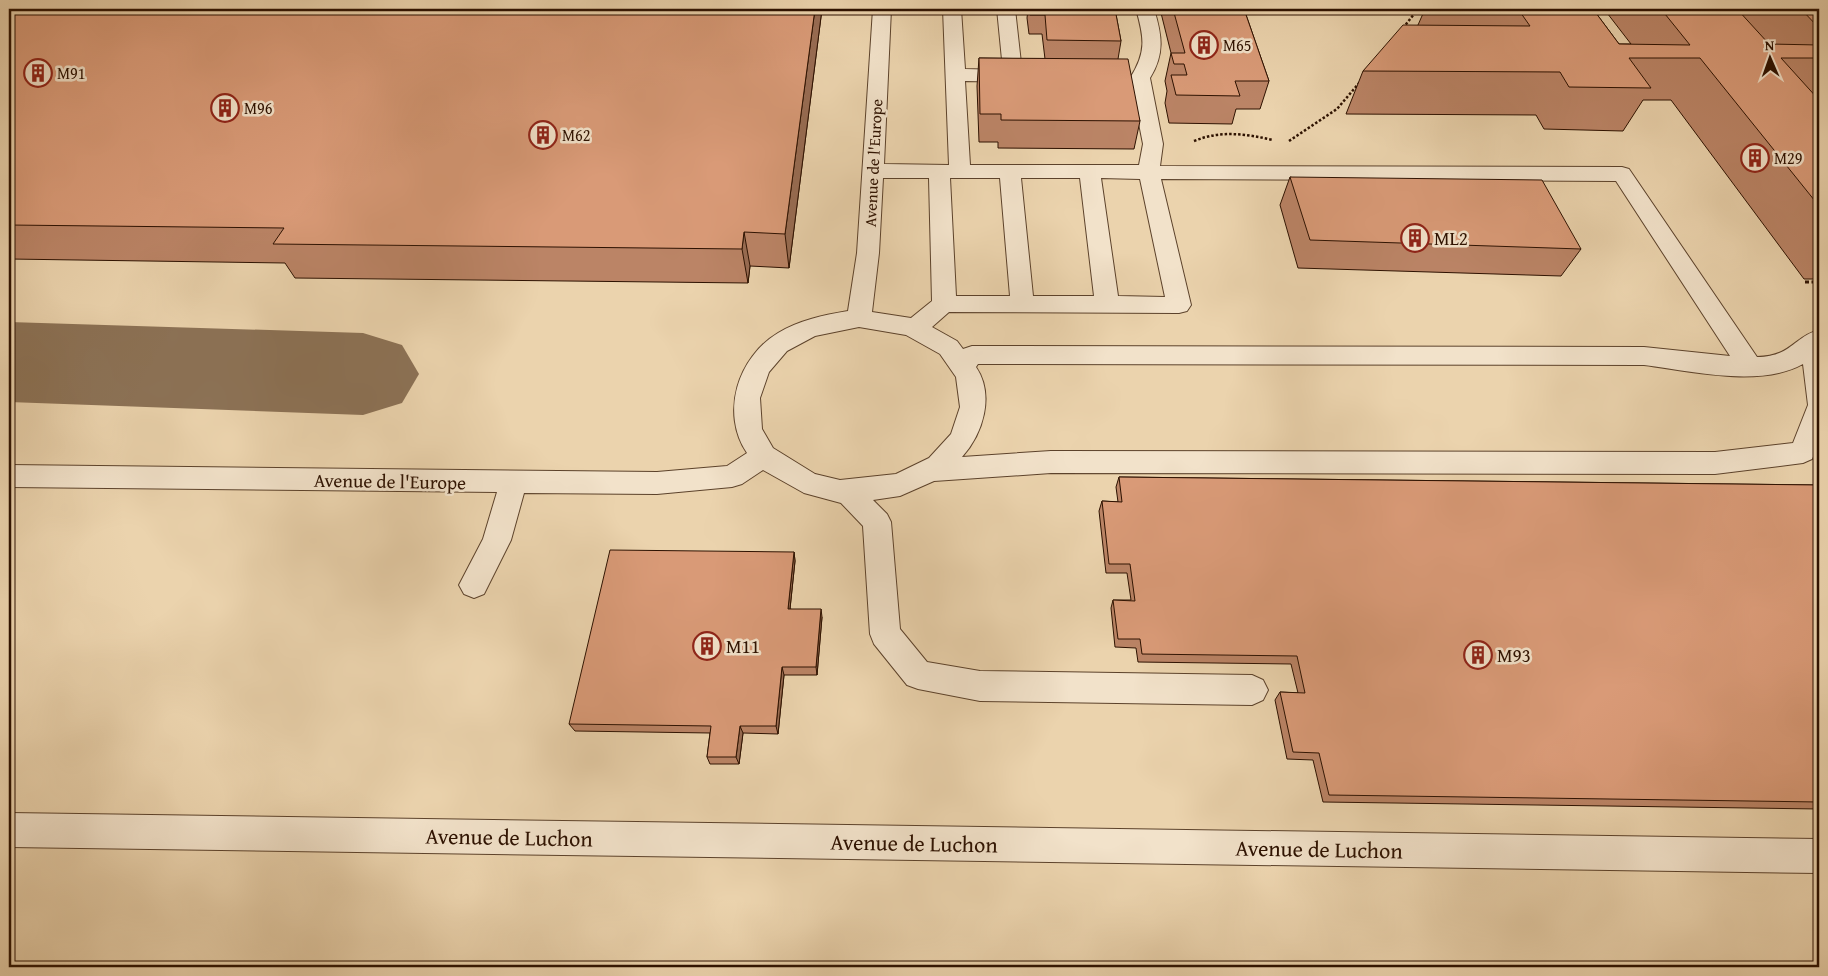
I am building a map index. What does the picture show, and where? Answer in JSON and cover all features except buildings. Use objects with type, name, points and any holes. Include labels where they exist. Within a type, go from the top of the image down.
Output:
[{"type":"lane","name":"Avenue de l'Europe","points":[[859,318],[868,253],[882,9]]},
{"type":"lane","points":[[944,304],[955,76],[952,9]]},
{"type":"lane","points":[[1006,9],[1013,76]]},
{"type":"lane","points":[[916,328],[944,304],[1179,305],[1150,171],[1153,144],[1130,78],[1151,63],[1153,52],[1152,37],[1145,9]]},
{"type":"lane","points":[[955,76],[1033,76]]},
{"type":"lane","points":[[873,171],[1622,174],[1749,365]]},
{"type":"lane","points":[[1010,171],[1022,304]]},
{"type":"lane","points":[[1090,172],[1107,304]]},
{"type":"lane","points":[[859,318],[881,318],[916,328],[936,337],[964,364],[974,388],[973,420],[959,447],[934,470],[893,488],[848,492],[801,481],[764,456],[753,440],[744,413],[754,372],[777,346],[802,331],[822,323],[859,318]]},
{"type":"lane","points":[[964,364],[972,355],[1000,355],[1644,356],[1749,365],[1779,364],[1817,350],[1819,401]]},
{"type":"lane","points":[[934,470],[1051,462],[1716,463],[1803,452],[1819,409]]},
{"type":"lane","name":"Avenue de l'Europe","points":[[9,476],[513,483],[658,483],[706,480],[732,476],[764,456]]},
{"type":"lane","points":[[474,585],[497,540],[513,483]]},
{"type":"lane","points":[[848,492],[877,522],[885,634],[918,675],[980,686],[1252,690]]},
{"type":"lane","name":"Avenue de Luchon","points":[[9,830],[1819,856]]},
{"type":"path","points":[[1399,32],[1418,9]]},
{"type":"path","points":[[1286,143],[1337,110],[1362,78]]},
{"type":"path","points":[[1153,144],[1188,144],[1206,135],[1224,132],[1252,135],[1277,141]]},
{"type":"path","points":[[1805,282],[1819,282]]},
{"type":"taxiway","points":[[9,362],[363,374]]},
{"type":"place","name":"M65","points":[[1204,45]]},
{"type":"place","name":"M91","points":[[38,73]]},
{"type":"place","name":"M96","points":[[225,108]]},
{"type":"place","name":"M62","points":[[543,135]]},
{"type":"place","name":"M29","points":[[1755,158]]},
{"type":"place","name":"ML2","points":[[1415,238]]},
{"type":"place","name":"M11","points":[[707,646]]},
{"type":"place","name":"M93","points":[[1478,655]]}]
